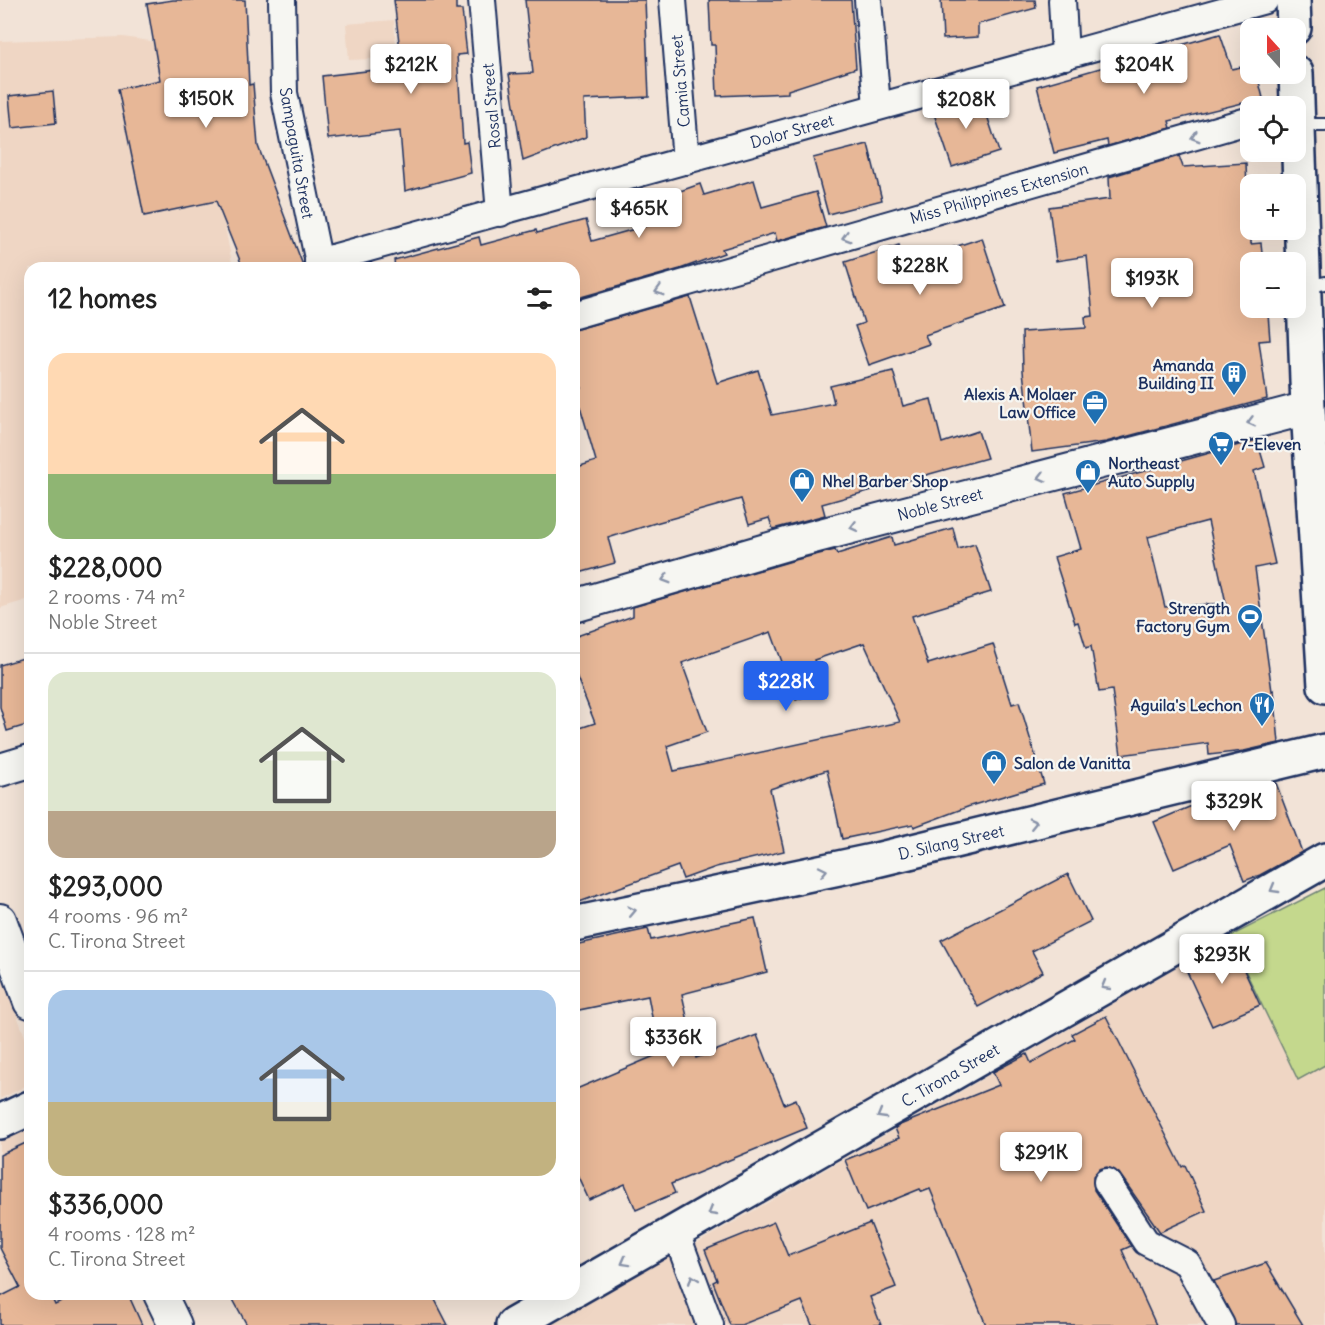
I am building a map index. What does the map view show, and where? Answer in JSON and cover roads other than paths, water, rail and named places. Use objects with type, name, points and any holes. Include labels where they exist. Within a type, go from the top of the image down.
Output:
[{"type":"main road","points":[[1293,0],[1294,18]]},
{"type":"main road","points":[[1306,147],[1315,285],[1308,408],[1325,686]]},
{"type":"main road","name":"D. Silang Street","points":[[580,923],[916,851],[1325,751]]},
{"type":"main road","name":"C. Tirona Street","points":[[580,1287],[1325,860]]},
{"type":"main road","points":[[0,1122],[24,1111]]},
{"type":"main road","points":[[513,1325],[557,1300]]},
{"type":"street","name":"Sampaguita Street","points":[[282,0],[284,93],[318,262]]},
{"type":"street","name":"Rosal Street","points":[[482,0],[500,213]]},
{"type":"street","name":"Camia Street","points":[[673,0],[686,161]]},
{"type":"street","points":[[868,0],[877,106]]},
{"type":"street","points":[[1062,0],[1065,56]]},
{"type":"street","name":"Dolor Street","points":[[329,262],[877,106],[1265,0]]},
{"type":"street","name":"Miss Philippines Extension","points":[[580,313],[1240,123]]},
{"type":"street","name":"Noble Street","points":[[580,604],[790,543],[1308,408]]},
{"type":"street","points":[[0,770],[24,764]]},
{"type":"street","points":[[0,920],[24,986]]},
{"type":"street","points":[[1107,1182],[1146,1242],[1187,1263],[1221,1325]]},
{"type":"street","points":[[676,1233],[710,1325]]},
{"type":"street","points":[[163,1300],[175,1325]]},
{"type":"place","name":"Amanda Building II","points":[[1234,397]]},
{"type":"place","name":"Alexis A. Molaer Law Office","points":[[1095,426]]},
{"type":"place","name":"7-Eleven","points":[[1221,467]]},
{"type":"place","name":"Northeast Auto Supply","points":[[1088,495]]},
{"type":"place","name":"Nhel Barber Shop","points":[[802,504]]},
{"type":"place","name":"Strength Factory Gym","points":[[1250,640]]},
{"type":"place","name":"Aguila's Lechon","points":[[1262,728]]},
{"type":"place","name":"Salon de Vanitta","points":[[994,786]]}]
